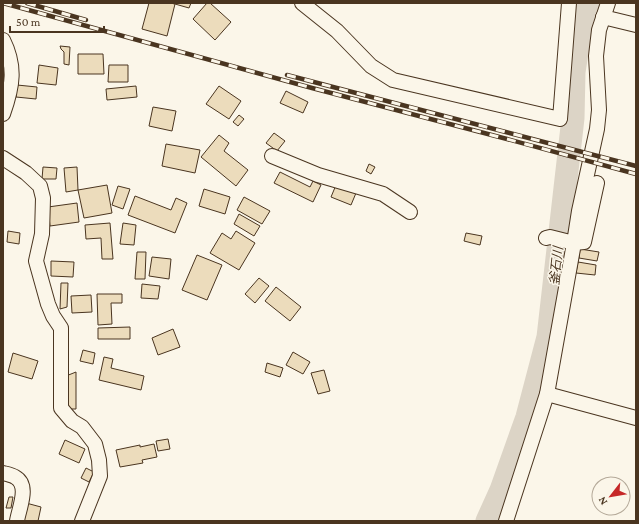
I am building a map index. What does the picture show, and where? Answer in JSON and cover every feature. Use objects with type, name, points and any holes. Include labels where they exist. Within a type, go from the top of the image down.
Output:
[{"type":"street","points":[[302,3],[337,31],[370,66],[393,80],[560,119],[569,3]]},
{"type":"street","points":[[506,521],[547,394],[572,242],[597,129],[599,110],[596,56],[599,30],[608,3]]},
{"type":"street","points":[[603,16],[636,25]]},
{"type":"street","points":[[3,40],[9,52],[13,75],[10,94],[3,114]]},
{"type":"street","points":[[272,156],[318,175],[383,194],[410,212]]},
{"type":"street","points":[[3,158],[26,173],[40,186],[43,198],[42,234],[36,261],[48,304],[53,316],[61,328],[61,408],[72,421],[82,427],[95,444],[99,460],[100,476],[82,521]]},
{"type":"street","points":[[548,238],[572,242],[584,242],[596,183]]},
{"type":"street","points":[[547,394],[636,418]]},
{"type":"street","points":[[3,473],[16,477],[22,485],[23,496],[17,521]]},
{"type":"building","points":[[149,3],[175,4],[167,36],[142,29]]},
{"type":"building","points":[[191,3],[189,8],[175,4]]},
{"type":"building","points":[[207,3],[210,3],[231,22],[215,40],[193,19]]},
{"type":"building","points":[[60,46],[70,47],[69,65],[64,64],[64,52]]},
{"type":"building","points":[[78,54],[103,54],[104,74],[78,74]]},
{"type":"building","points":[[39,65],[58,68],[56,85],[37,83]]},
{"type":"building","points":[[109,65],[128,65],[128,82],[108,82]]},
{"type":"building","points":[[17,85],[37,87],[36,99],[16,97]]},
{"type":"building","points":[[136,86],[137,97],[107,100],[106,89]]},
{"type":"building","points":[[219,86],[241,101],[229,119],[206,104]]},
{"type":"building","points":[[286,91],[308,102],[303,113],[280,103]]},
{"type":"building","points":[[153,107],[176,111],[172,131],[149,126]]},
{"type":"building","points":[[239,115],[244,119],[238,126],[233,122]]},
{"type":"building","points":[[274,133],[285,141],[277,151],[266,143]]},
{"type":"building","points":[[219,135],[229,143],[224,151],[248,170],[236,186],[201,157]]},
{"type":"building","points":[[166,144],[200,150],[195,173],[162,166]]},
{"type":"building","points":[[369,164],[375,167],[371,174],[366,171]]},
{"type":"building","points":[[43,167],[57,168],[56,179],[42,179]]},
{"type":"building","points":[[77,167],[78,190],[66,192],[64,168]]},
{"type":"building","points":[[280,172],[310,187],[313,181],[321,185],[313,202],[274,183]]},
{"type":"building","points":[[107,185],[112,213],[84,218],[78,190]]},
{"type":"building","points":[[336,185],[356,193],[351,205],[331,197]]},
{"type":"building","points":[[118,186],[130,189],[123,209],[112,205]]},
{"type":"building","points":[[204,189],[230,197],[225,214],[199,206]]},
{"type":"building","points":[[135,196],[171,210],[176,198],[187,203],[175,233],[128,215]]},
{"type":"building","points":[[244,197],[270,211],[262,224],[237,210]]},
{"type":"building","points":[[77,203],[79,222],[50,226],[48,207]]},
{"type":"building","points":[[239,214],[260,226],[254,236],[234,224]]},
{"type":"building","points":[[110,223],[113,259],[102,259],[101,238],[86,239],[85,225]]},
{"type":"building","points":[[123,223],[136,225],[134,245],[120,244]]},
{"type":"building","points":[[8,231],[20,233],[19,244],[7,242]]},
{"type":"building","points":[[236,231],[255,243],[239,270],[210,253],[222,233],[231,239]]},
{"type":"building","points":[[466,233],[482,236],[480,245],[464,241]]},
{"type":"building","points":[[580,249],[599,252],[597,261],[579,258]]},
{"type":"building","points":[[137,252],[146,252],[145,279],[135,279]]},
{"type":"building","points":[[197,255],[222,265],[207,300],[182,290]]},
{"type":"building","points":[[152,257],[171,259],[169,279],[149,276]]},
{"type":"building","points":[[51,261],[74,262],[73,277],[51,276]]},
{"type":"building","points":[[578,262],[596,265],[595,275],[576,273]]},
{"type":"building","points":[[259,278],[269,286],[255,303],[245,294]]},
{"type":"building","points":[[61,283],[68,283],[67,307],[60,309]]},
{"type":"building","points":[[142,284],[160,286],[158,299],[141,298]]},
{"type":"building","points":[[276,287],[301,307],[290,321],[265,301]]},
{"type":"building","points":[[97,294],[122,294],[122,303],[111,303],[112,324],[98,325]]},
{"type":"building","points":[[91,295],[92,312],[72,313],[71,296]]},
{"type":"building","points":[[130,327],[130,339],[98,339],[98,328]]},
{"type":"building","points":[[173,329],[180,347],[158,355],[152,338]]},
{"type":"building","points":[[83,350],[95,353],[93,364],[80,361]]},
{"type":"building","points":[[293,352],[310,362],[303,374],[286,365]]},
{"type":"building","points":[[13,353],[38,361],[32,379],[8,372]]},
{"type":"building","points":[[104,357],[113,359],[111,368],[144,376],[141,390],[99,380]]},
{"type":"building","points":[[267,363],[283,368],[280,377],[265,372]]},
{"type":"building","points":[[324,370],[330,391],[318,394],[311,373]]},
{"type":"building","points":[[76,372],[76,409],[65,409],[66,376]]},
{"type":"building","points":[[168,439],[170,449],[158,451],[156,441]]},
{"type":"building","points":[[65,440],[85,449],[79,463],[59,454]]},
{"type":"building","points":[[154,444],[157,457],[142,460],[143,463],[120,467],[116,450]]},
{"type":"building","points":[[86,468],[94,472],[89,482],[81,478]]},
{"type":"building","points":[[9,497],[13,497],[11,508],[6,508]]},
{"type":"building","points":[[26,503],[41,507],[38,521],[22,521]]},
{"type":"waterway","name":"釜石川","points":[[487,521],[501,490],[527,417],[548,337],[573,118],[574,72],[582,20],[588,3]]},
{"type":"railway","points":[[3,3],[312,88],[636,174]]},
{"type":"railway","points":[[27,3],[86,20]]},
{"type":"railway","points":[[287,75],[636,166]]}]
